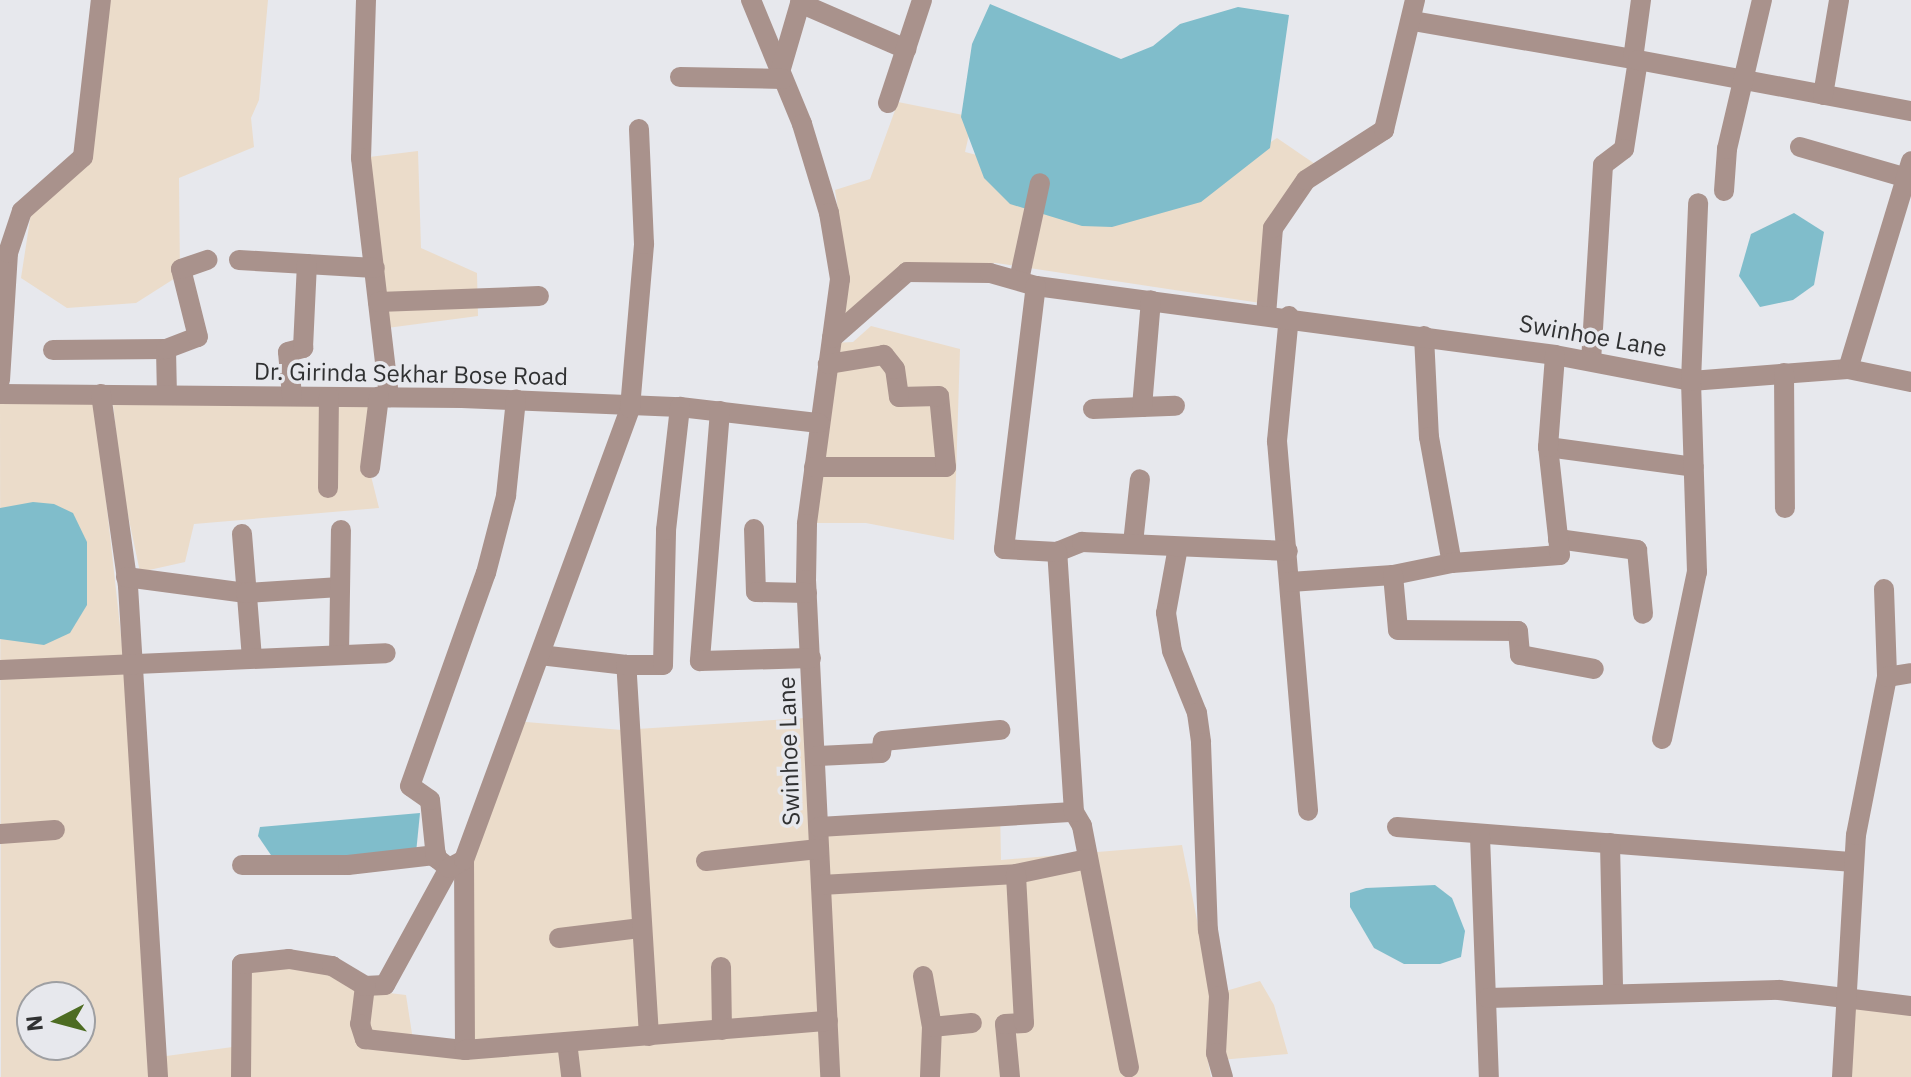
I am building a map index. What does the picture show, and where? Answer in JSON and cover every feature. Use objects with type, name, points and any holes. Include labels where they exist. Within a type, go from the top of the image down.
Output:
[{"type":"street","points":[[0,380],[8,253],[22,211],[83,157],[101,0]]},
{"type":"street","points":[[366,0],[361,158],[375,268],[384,397],[370,468]]},
{"type":"street","name":"Swinhoe Lane","points":[[751,0],[802,124],[834,238],[840,279],[814,467],[807,593],[818,756],[818,849],[830,1077]]},
{"type":"street","points":[[888,103],[922,0]]},
{"type":"street","points":[[1266,315],[1273,228],[1306,180],[1384,130],[1413,21],[1415,0]]},
{"type":"street","points":[[1591,360],[1603,165],[1624,149],[1641,0]]},
{"type":"street","points":[[1724,191],[1727,149],[1762,0]]},
{"type":"street","points":[[1823,95],[1839,0]]},
{"type":"street","points":[[680,77],[782,76],[801,2],[906,49]]},
{"type":"street","points":[[1413,21],[1911,111]]},
{"type":"street","points":[[241,1077],[242,964],[289,959],[332,966],[365,986],[385,985],[450,861],[540,655],[630,408],[644,244],[639,129]]},
{"type":"street","points":[[1800,147],[1909,169],[1848,369]]},
{"type":"street","points":[[1040,183],[1027,283],[1004,549],[1057,552],[1082,542],[1288,551]]},
{"type":"street","points":[[1662,739],[1697,572],[1691,381],[1698,203]]},
{"type":"street","points":[[53,350],[166,349],[198,337],[181,269],[207,260]]},
{"type":"street","points":[[239,260],[375,268]]},
{"type":"street","points":[[292,396],[288,352],[303,348],[307,264]]},
{"type":"street","name":"Swinhoe Lane","points":[[832,338],[907,272],[990,273],[1027,283],[1289,316],[1591,360],[1691,381],[1848,369],[1911,382]]},
{"type":"street","points":[[378,302],[539,296]]},
{"type":"street","points":[[1142,407],[1151,300]]},
{"type":"street","points":[[1289,316],[1277,441],[1308,811]]},
{"type":"street","points":[[1424,336],[1427,422],[1452,563]]},
{"type":"street","points":[[166,349],[167,395]]},
{"type":"street","points":[[814,467],[946,467],[939,396],[899,397],[895,369],[884,355],[828,364]]},
{"type":"street","points":[[1290,582],[1393,575],[1452,563],[1560,555],[1548,447],[1555,355]]},
{"type":"street","points":[[1784,373],[1785,508]]},
{"type":"street","name":"Dr. Girinda Sekhar Bose Road","points":[[0,394],[516,400],[630,408],[680,407],[819,423]]},
{"type":"street","points":[[101,394],[126,577],[158,1077]]},
{"type":"street","points":[[328,488],[329,397]]},
{"type":"street","points":[[465,1050],[450,861],[430,800],[410,786],[486,573],[506,496],[516,400]]},
{"type":"street","points":[[1093,409],[1175,406]]},
{"type":"street","points":[[663,665],[666,530],[680,407]]},
{"type":"street","points":[[700,661],[720,411]]},
{"type":"street","points":[[1548,447],[1694,467]]},
{"type":"street","points":[[1133,543],[1140,479]]},
{"type":"street","points":[[754,529],[756,592],[807,593]]},
{"type":"street","points":[[339,655],[341,530]]},
{"type":"street","points":[[242,534],[252,658]]},
{"type":"street","points":[[1558,539],[1637,550],[1643,614]]},
{"type":"street","points":[[1178,547],[1166,613],[1172,651],[1199,728],[1208,930],[1219,996],[1216,1053],[1223,1077]]},
{"type":"street","points":[[1057,552],[1074,812],[1087,859],[1129,1067]]},
{"type":"street","points":[[1393,575],[1398,630],[1518,631],[1520,655],[1594,669]]},
{"type":"street","points":[[126,577],[246,593],[340,587]]},
{"type":"street","points":[[1842,1077],[1854,862],[1887,677],[1884,589]]},
{"type":"street","points":[[0,670],[132,668],[252,658],[386,653]]},
{"type":"street","points":[[540,655],[626,665],[811,658]]},
{"type":"street","points":[[626,665],[649,1036]]},
{"type":"street","points":[[1887,677],[1911,673]]},
{"type":"street","points":[[818,756],[881,753],[883,741],[1000,730]]},
{"type":"street","points":[[819,827],[1074,812]]},
{"type":"street","points":[[1397,827],[1480,836],[1854,862]]},
{"type":"street","points":[[0,834],[55,830]]},
{"type":"street","points":[[1480,836],[1489,1077]]},
{"type":"street","points":[[1610,843],[1613,991]]},
{"type":"street","points":[[706,861],[818,849]]},
{"type":"street","points":[[821,885],[1016,874],[1087,859]]},
{"type":"street","points":[[242,865],[450,861]]},
{"type":"street","points":[[1003,1077],[1010,1077],[1005,1024],[1024,1023],[1016,874]]},
{"type":"street","points":[[559,938],[641,928]]},
{"type":"street","points":[[721,967],[722,1030]]},
{"type":"street","points":[[923,976],[932,1027],[930,1077]]},
{"type":"street","points":[[365,986],[360,1024],[365,1039],[465,1050],[828,1021]]},
{"type":"street","points":[[1488,998],[1613,991],[1779,990],[1911,1006]]},
{"type":"street","points":[[932,1027],[972,1023]]},
{"type":"street","points":[[567,1042],[571,1077]]},
{"type":"shaded area","points":[[109,0],[268,0],[259,100],[251,118],[254,147],[179,178],[180,275],[136,303],[67,308],[21,278],[31,213],[89,163]]},
{"type":"shaded area","points":[[898,102],[973,117],[965,152],[1020,166],[1210,181],[1277,138],[1315,164],[1274,217],[1267,304],[996,263],[909,264],[836,321],[846,265],[835,190],[870,179]]},
{"type":"shaded area","points":[[418,151],[421,248],[477,273],[478,316],[387,328],[361,158]]},
{"type":"shaded area","points":[[871,326],[960,349],[954,540],[866,523],[816,523],[832,343],[853,342]]},
{"type":"shaded area","points":[[0,399],[95,399],[128,699],[156,1077],[1,1077]]},
{"type":"shaded area","points":[[113,404],[382,404],[369,468],[379,508],[194,524],[185,562],[140,572],[122,487]]},
{"type":"shaded area","points":[[805,718],[818,1021],[466,1048],[471,840],[514,721],[622,730]]},
{"type":"shaded area","points":[[1000,809],[1001,860],[1182,845],[1212,995],[1260,981],[1274,1005],[1288,1054],[1208,1061],[1211,1077],[825,1077],[813,819]]},
{"type":"shaded area","points":[[288,964],[325,971],[356,989],[406,995],[415,1053],[820,1028],[821,1077],[161,1077],[159,1057],[240,1046],[239,967]]},
{"type":"shaded area","points":[[1855,997],[1911,1006],[1911,1077],[1849,1077]]},
{"type":"water","points":[[990,4],[1121,59],[1153,46],[1180,24],[1238,7],[1289,15],[1270,148],[1201,202],[1112,227],[1082,226],[1010,204],[984,178],[961,117],[972,44]]},
{"type":"water","points":[[1794,213],[1824,232],[1814,285],[1793,300],[1760,307],[1739,276],[1751,234]]},
{"type":"water","points":[[33,502],[54,504],[73,513],[87,542],[87,605],[70,633],[44,645],[0,639],[0,508]]},
{"type":"water","points":[[420,813],[416,853],[275,861],[258,836],[260,827]]},
{"type":"water","points":[[1435,885],[1452,898],[1465,931],[1461,957],[1440,964],[1404,964],[1374,948],[1350,907],[1350,893],[1366,888]]}]
